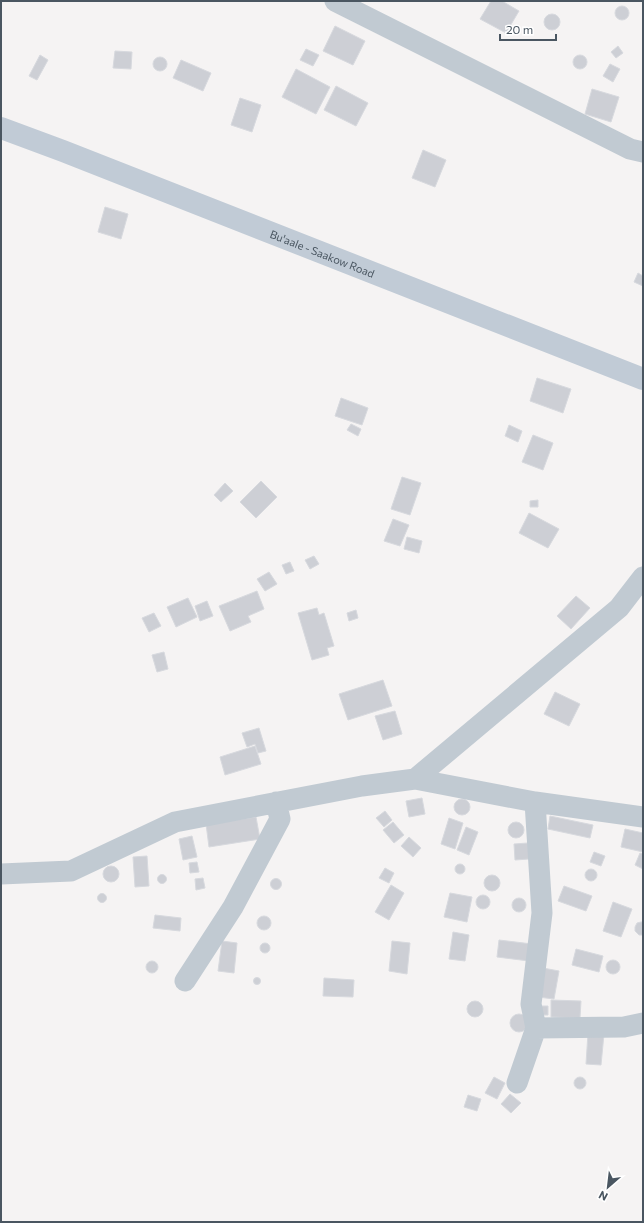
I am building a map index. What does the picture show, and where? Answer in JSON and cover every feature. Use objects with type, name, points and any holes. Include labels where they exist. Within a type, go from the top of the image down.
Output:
[{"type":"main road","name":"Bu'aale - Saakow Road","points":[[1,128],[643,379]]},
{"type":"street","points":[[335,1],[630,149],[643,152]]},
{"type":"street","points":[[415,779],[619,608],[643,577]]},
{"type":"street","points":[[1,874],[71,871],[175,822],[362,786],[415,779],[535,802],[643,817]]},
{"type":"street","points":[[185,981],[233,907],[280,819],[276,802]]},
{"type":"street","points":[[517,1083],[536,1028],[531,1004],[542,913],[535,802]]},
{"type":"street","points":[[536,1028],[624,1027],[643,1023]]},
{"type":"building","points":[[491,1],[502,1],[519,11],[506,33],[480,19]]},
{"type":"building","points":[[622,6],[627,8],[629,13],[627,18],[622,20],[617,18],[615,13],[617,8]]},
{"type":"building","points":[[549,14],[555,14],[560,19],[558,28],[555,30],[549,30],[544,25],[544,19]]},
{"type":"building","points":[[335,26],[365,41],[353,65],[323,51]]},
{"type":"building","points":[[618,46],[623,53],[616,58],[611,52]]},
{"type":"building","points":[[306,49],[319,55],[313,66],[300,60]]},
{"type":"building","points":[[115,51],[132,52],[131,69],[113,68]]},
{"type":"building","points":[[40,55],[48,60],[37,80],[29,76]]},
{"type":"building","points":[[580,55],[585,57],[587,62],[585,67],[580,69],[575,67],[573,62],[575,57]]},
{"type":"building","points":[[160,57],[165,59],[167,64],[165,69],[160,71],[155,69],[153,64],[155,59]]},
{"type":"building","points":[[181,60],[211,73],[203,91],[173,78]]},
{"type":"building","points":[[610,64],[620,69],[613,82],[603,76]]},
{"type":"building","points":[[296,69],[330,87],[316,114],[282,97]]},
{"type":"building","points":[[336,86],[368,103],[356,126],[324,110]]},
{"type":"building","points":[[592,89],[619,97],[611,122],[585,114]]},
{"type":"building","points":[[240,98],[261,105],[252,132],[231,125]]},
{"type":"building","points":[[423,150],[446,160],[435,187],[412,178]]},
{"type":"building","points":[[105,207],[128,214],[121,239],[98,232]]},
{"type":"building","points":[[638,273],[643,276],[643,286],[634,282]]},
{"type":"building","points":[[537,378],[571,389],[563,413],[530,401]]},
{"type":"building","points":[[341,398],[368,408],[362,425],[335,416]]},
{"type":"building","points":[[351,424],[361,429],[358,436],[347,430]]},
{"type":"building","points":[[509,425],[522,431],[518,442],[505,436]]},
{"type":"building","points":[[533,435],[553,443],[543,470],[522,462]]},
{"type":"building","points":[[402,477],[421,483],[410,515],[391,509]]},
{"type":"building","points":[[261,481],[277,497],[256,518],[240,502]]},
{"type":"building","points":[[225,483],[233,491],[221,502],[214,495]]},
{"type":"building","points":[[538,500],[538,507],[530,507],[530,501]]},
{"type":"building","points":[[529,513],[559,529],[548,548],[519,533]]},
{"type":"building","points":[[393,519],[409,525],[400,546],[384,541]]},
{"type":"building","points":[[407,537],[422,541],[419,553],[404,549]]},
{"type":"building","points":[[314,556],[319,564],[310,569],[305,560]]},
{"type":"building","points":[[290,562],[294,571],[286,574],[282,565]]},
{"type":"building","points":[[269,572],[277,584],[265,591],[257,579]]},
{"type":"building","points":[[257,591],[264,609],[248,616],[251,622],[230,631],[219,606]]},
{"type":"building","points":[[576,596],[590,608],[571,629],[557,616]]},
{"type":"building","points":[[188,598],[197,617],[176,627],[167,607]]},
{"type":"building","points":[[207,601],[213,616],[200,621],[195,606]]},
{"type":"building","points":[[317,608],[319,615],[324,613],[334,646],[327,648],[329,655],[312,660],[298,613]]},
{"type":"building","points":[[356,610],[358,618],[349,621],[347,613]]},
{"type":"building","points":[[154,613],[161,626],[149,632],[142,618]]},
{"type":"building","points":[[164,652],[168,669],[157,672],[152,655]]},
{"type":"building","points":[[383,680],[392,706],[348,720],[339,694]]},
{"type":"building","points":[[555,692],[580,704],[569,726],[544,714]]},
{"type":"building","points":[[395,711],[402,734],[383,740],[375,716]]},
{"type":"building","points":[[259,728],[266,751],[258,753],[255,744],[247,747],[242,733]]},
{"type":"building","points":[[255,746],[261,764],[225,775],[220,757]]},
{"type":"building","points":[[422,798],[425,814],[409,817],[406,801]]},
{"type":"building","points":[[462,799],[468,801],[470,807],[468,813],[462,815],[456,813],[454,807],[456,801]]},
{"type":"building","points":[[385,811],[392,820],[384,827],[376,818]]},
{"type":"building","points":[[550,816],[593,825],[590,838],[548,829]]},
{"type":"building","points":[[256,817],[260,839],[209,847],[206,824]]},
{"type":"building","points":[[449,818],[463,823],[455,849],[441,844]]},
{"type":"building","points":[[393,822],[404,835],[394,843],[383,830]]},
{"type":"building","points":[[516,822],[522,824],[524,830],[522,836],[516,838],[510,836],[508,830],[510,824]]},
{"type":"building","points":[[466,827],[478,832],[469,855],[457,850]]},
{"type":"building","points":[[625,829],[643,833],[643,852],[621,847]]},
{"type":"building","points":[[192,836],[197,857],[183,860],[179,839]]},
{"type":"building","points":[[409,837],[421,848],[413,857],[401,846]]},
{"type":"building","points":[[528,843],[529,859],[515,860],[514,844]]},
{"type":"building","points":[[594,852],[605,856],[601,866],[590,862]]},
{"type":"building","points":[[640,853],[643,854],[643,869],[635,865]]},
{"type":"building","points":[[147,856],[149,886],[135,887],[133,857]]},
{"type":"building","points":[[197,862],[199,872],[190,873],[189,863]]},
{"type":"building","points":[[458,864],[462,864],[464,865],[464,873],[458,874],[455,871],[455,867]]},
{"type":"building","points":[[111,866],[117,868],[119,874],[117,880],[111,882],[105,880],[103,874],[105,868]]},
{"type":"building","points":[[385,868],[394,873],[389,883],[379,878]]},
{"type":"building","points":[[589,869],[593,869],[597,875],[593,881],[589,881],[585,877],[585,873]]},
{"type":"building","points":[[160,875],[164,875],[166,879],[164,883],[160,883],[158,881],[158,877]]},
{"type":"building","points":[[489,875],[495,875],[500,880],[498,889],[495,891],[489,891],[484,886],[484,880]]},
{"type":"building","points":[[203,878],[205,888],[196,890],[195,879]]},
{"type":"building","points":[[276,878],[280,880],[282,884],[280,888],[276,890],[272,888],[270,884],[272,880]]},
{"type":"building","points":[[391,885],[404,893],[389,920],[375,912]]},
{"type":"building","points":[[564,886],[592,896],[586,911],[558,901]]},
{"type":"building","points":[[102,893],[107,898],[102,903],[97,898]]},
{"type":"building","points":[[450,893],[472,897],[467,922],[444,917]]},
{"type":"building","points":[[483,895],[488,897],[490,902],[488,907],[483,909],[478,907],[476,902],[478,897]]},
{"type":"building","points":[[519,898],[524,900],[526,905],[524,910],[519,912],[514,910],[512,905],[514,900]]},
{"type":"building","points":[[613,902],[632,909],[621,937],[603,931]]},
{"type":"building","points":[[155,915],[181,918],[180,931],[153,928]]},
{"type":"building","points":[[261,916],[267,916],[271,920],[271,926],[267,930],[261,930],[257,926],[257,920]]},
{"type":"building","points":[[643,922],[643,935],[639,935],[635,931],[635,927],[637,923]]},
{"type":"building","points":[[453,932],[469,935],[465,961],[449,959]]},
{"type":"building","points":[[499,940],[532,944],[529,961],[497,957]]},
{"type":"building","points":[[222,941],[237,943],[234,973],[218,971]]},
{"type":"building","points":[[392,941],[410,943],[407,974],[389,971]]},
{"type":"building","points":[[263,943],[267,943],[269,944],[269,952],[263,953],[260,950],[260,946]]},
{"type":"building","points":[[576,949],[603,956],[599,972],[572,965]]},
{"type":"building","points":[[610,960],[616,960],[620,964],[620,970],[616,974],[610,974],[606,970],[606,964]]},
{"type":"building","points":[[150,961],[154,961],[158,967],[154,973],[150,973],[146,969],[146,965]]},
{"type":"building","points":[[543,968],[559,971],[554,999],[538,997]]},
{"type":"building","points":[[257,977],[260,978],[260,984],[257,985],[254,984],[253,981],[254,978]]},
{"type":"building","points":[[324,978],[354,980],[353,997],[323,996]]},
{"type":"building","points":[[551,1000],[581,1001],[580,1018],[551,1017]]},
{"type":"building","points":[[472,1001],[478,1001],[483,1006],[481,1015],[478,1017],[472,1017],[467,1012],[467,1006]]},
{"type":"building","points":[[537,1006],[548,1006],[548,1015],[537,1015]]},
{"type":"building","points":[[519,1014],[525,1017],[528,1023],[525,1029],[519,1032],[513,1029],[510,1023],[513,1017]]},
{"type":"building","points":[[588,1033],[604,1034],[601,1065],[586,1064]]},
{"type":"building","points":[[494,1077],[505,1083],[497,1099],[485,1093]]},
{"type":"building","points":[[578,1077],[582,1077],[586,1083],[582,1089],[578,1089],[574,1085],[574,1081]]},
{"type":"building","points":[[510,1094],[521,1103],[511,1113],[501,1104]]},
{"type":"building","points":[[468,1095],[481,1099],[477,1111],[464,1107]]}]
